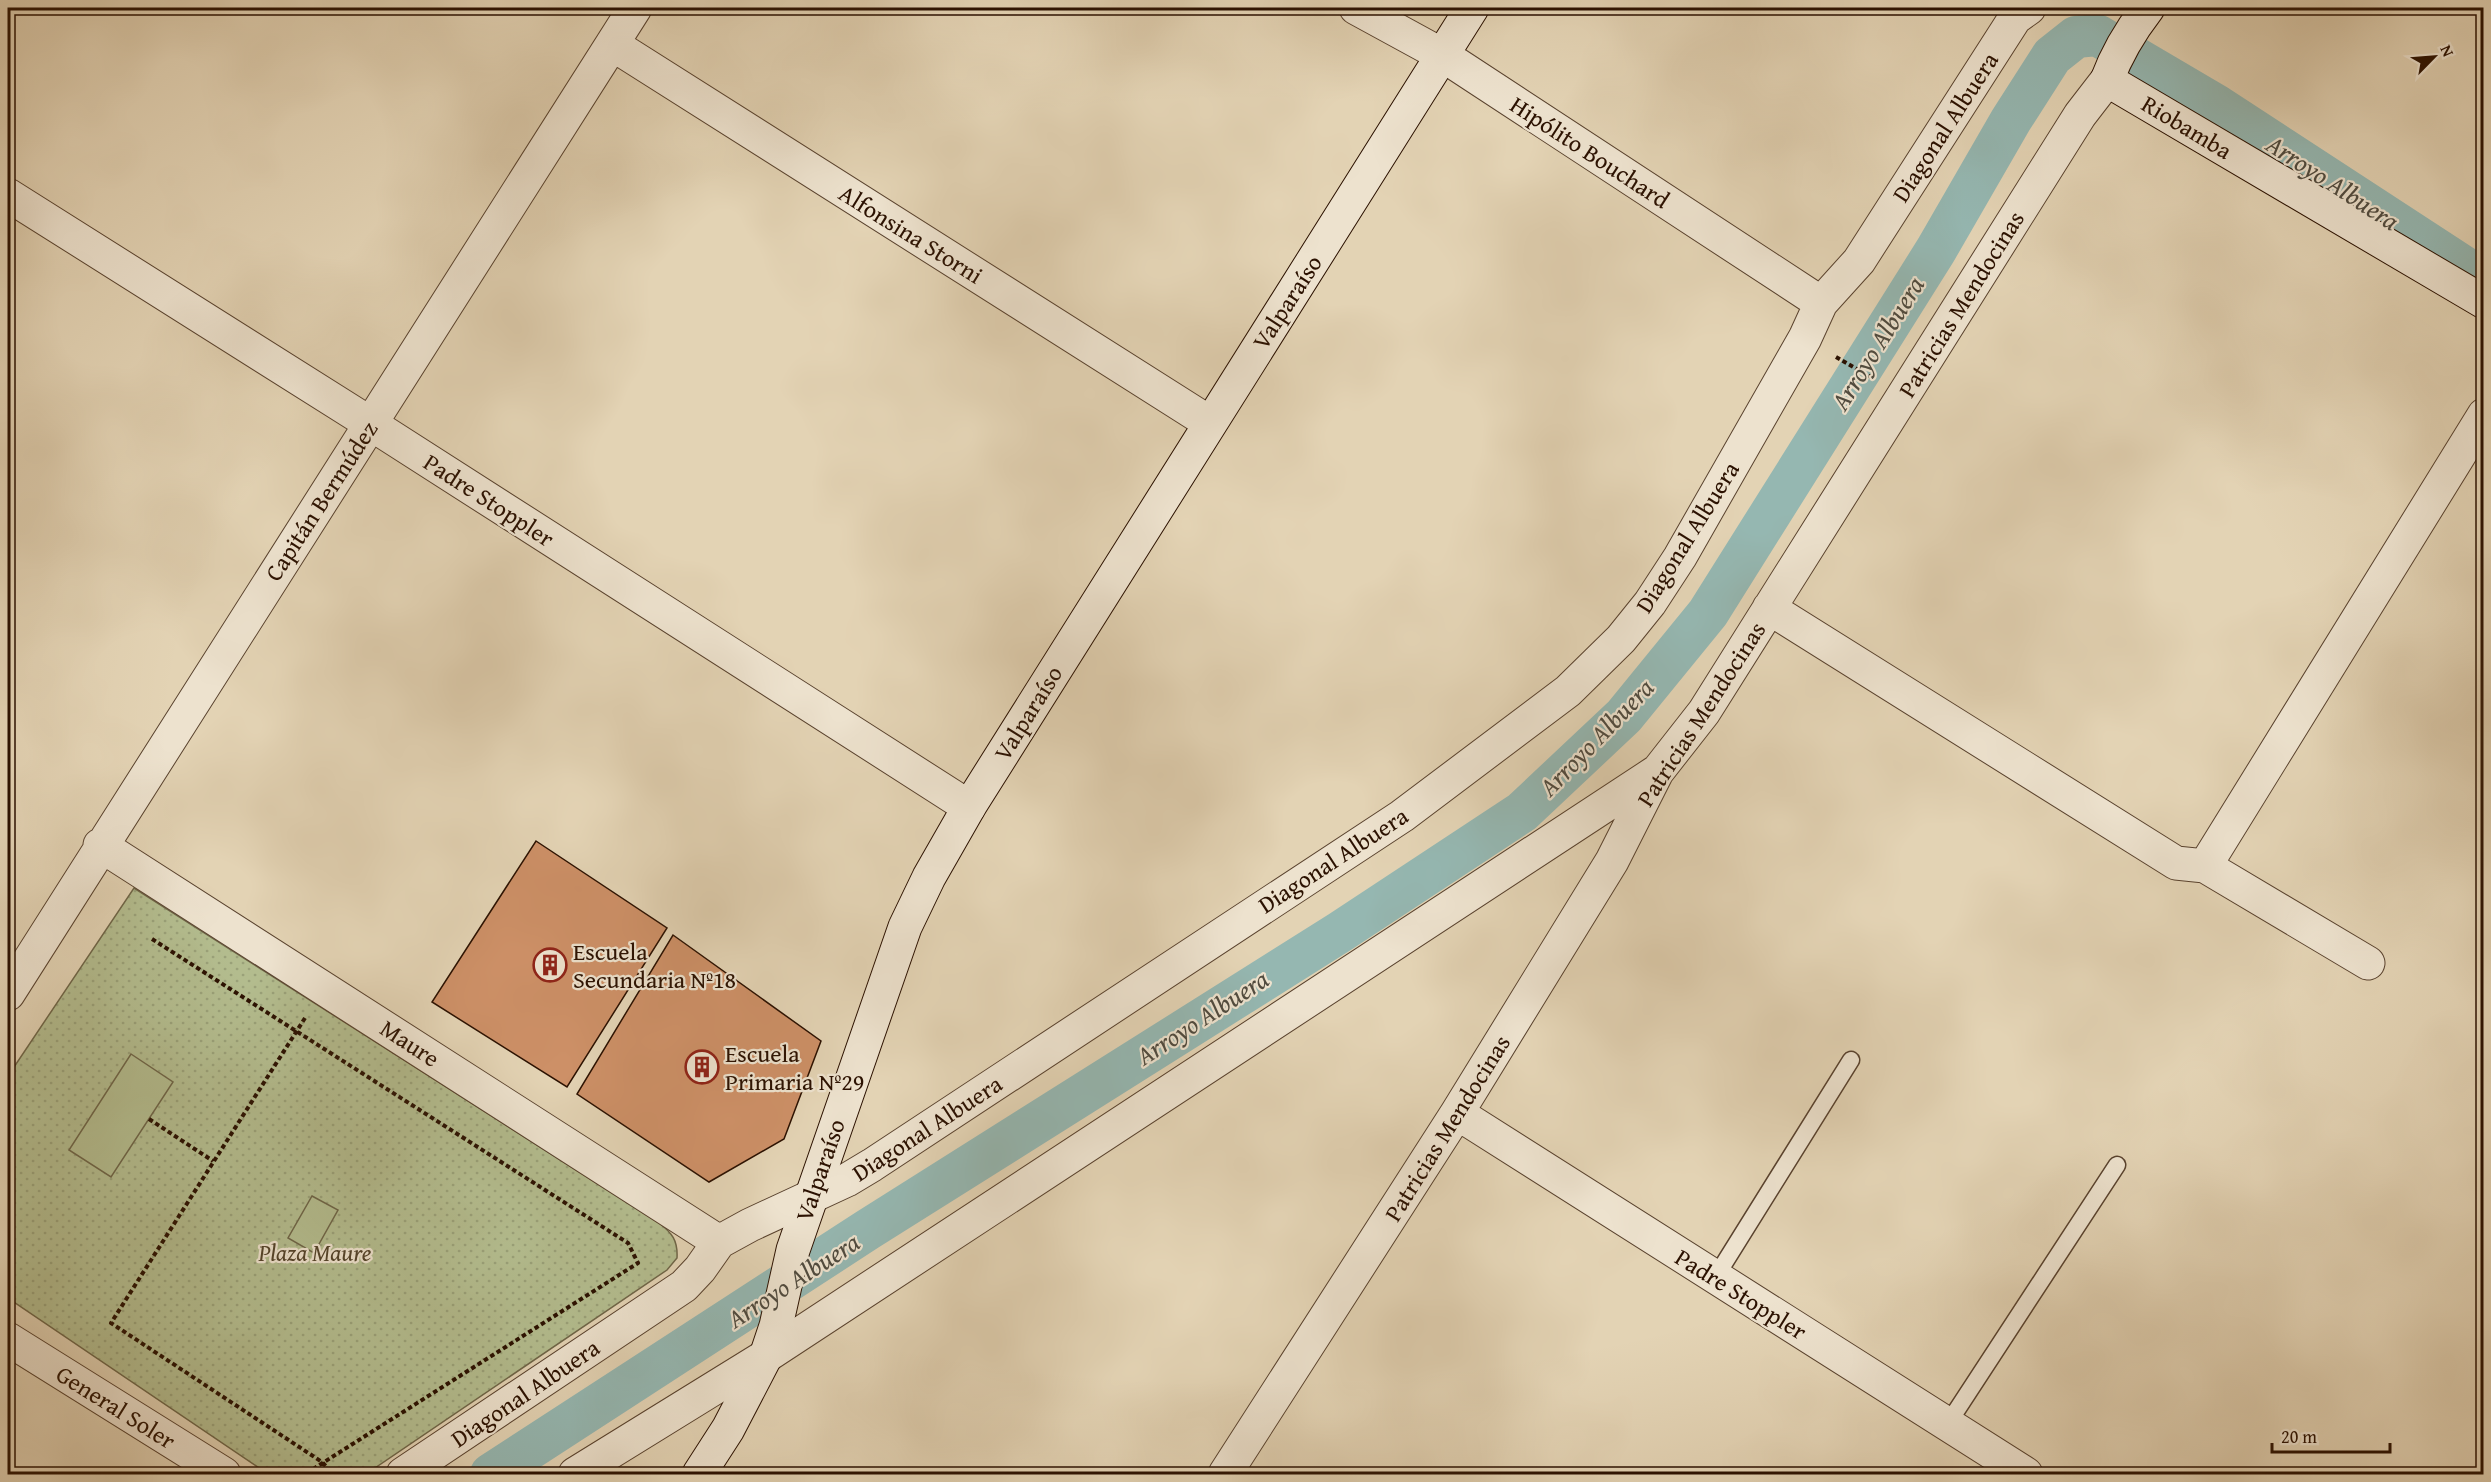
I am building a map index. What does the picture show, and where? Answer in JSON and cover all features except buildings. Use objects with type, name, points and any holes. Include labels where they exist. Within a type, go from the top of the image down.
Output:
[{"type":"street","name":"Capitán Bermúdez","points":[[8,994],[100,845],[635,8]]},
{"type":"street","name":"Hipólito Bouchard","points":[[1356,8],[1457,25],[1821,303]]},
{"type":"street","name":"Diagonal Albuera","points":[[403,1474],[684,1286],[700,1269],[719,1242],[750,1225],[810,1199],[872,1166],[1401,816],[1568,691],[1621,639],[1650,603],[1680,557],[1805,338],[1821,303],[1859,261],[2015,18],[2028,8]]},
{"type":"street","name":"Patricias Mendocinas","points":[[1225,1474],[1458,1113],[1612,861],[1657,771],[1704,712],[2080,115],[2111,70],[2143,13]]},
{"type":"street","name":"Valparaíso","points":[[699,1474],[728,1429],[771,1341],[793,1250],[810,1199],[904,927],[929,877],[969,807],[1457,25]]},
{"type":"street","name":"Alfonsina Storni","points":[[612,44],[1209,423]]},
{"type":"street","name":"Riobamba","points":[[2111,70],[2484,302]]},
{"type":"street","name":"Padre Stoppler","points":[[8,195],[371,424],[969,807]]},
{"type":"street","points":[[2205,866],[2484,415]]},
{"type":"street","points":[[1769,608],[2176,863],[2205,866],[2368,963]]},
{"type":"street","points":[[574,1474],[771,1341],[1657,771]]},
{"type":"street","name":"Maure","points":[[100,845],[325,987],[719,1242]]},
{"type":"street","name":"Padre Stoppler","points":[[1458,1113],[2026,1474]]},
{"type":"street","name":"General Soler","points":[[8,1339],[224,1474]]},
{"type":"lane","points":[[1715,1278],[1851,1060]]},
{"type":"lane","points":[[1947,1425],[2117,1165]]},
{"type":"path","points":[[1835,357],[1872,378]]},
{"type":"path","points":[[152,939],[628,1243],[638,1263],[310,1470]]},
{"type":"path","points":[[325,987],[111,1323],[322,1462],[333,1474]]},
{"type":"path","points":[[149,1119],[213,1161]]},
{"type":"green space","name":"Plaza Maure","points":[[134,888],[658,1222],[673,1237],[677,1258],[667,1270],[366,1474],[268,1474],[8,1298],[8,1076]]},
{"type":"green space","points":[[131,1054],[173,1082],[111,1177],[69,1150]]},
{"type":"green space","points":[[312,1196],[338,1210],[314,1253],[288,1238]]},
{"type":"waterway","name":"Arroyo Albuera","points":[[491,1474],[867,1230],[1340,932],[1522,812],[1624,716],[1708,613],[1936,250],[2011,120],[2052,56],[2076,37],[2097,35],[2216,105],[2484,280]]},
{"type":"place","name":"Escuela Secundaria Nº18","points":[[550,965]]},
{"type":"place","name":"Escuela Primaria Nº29","points":[[702,1067]]}]
